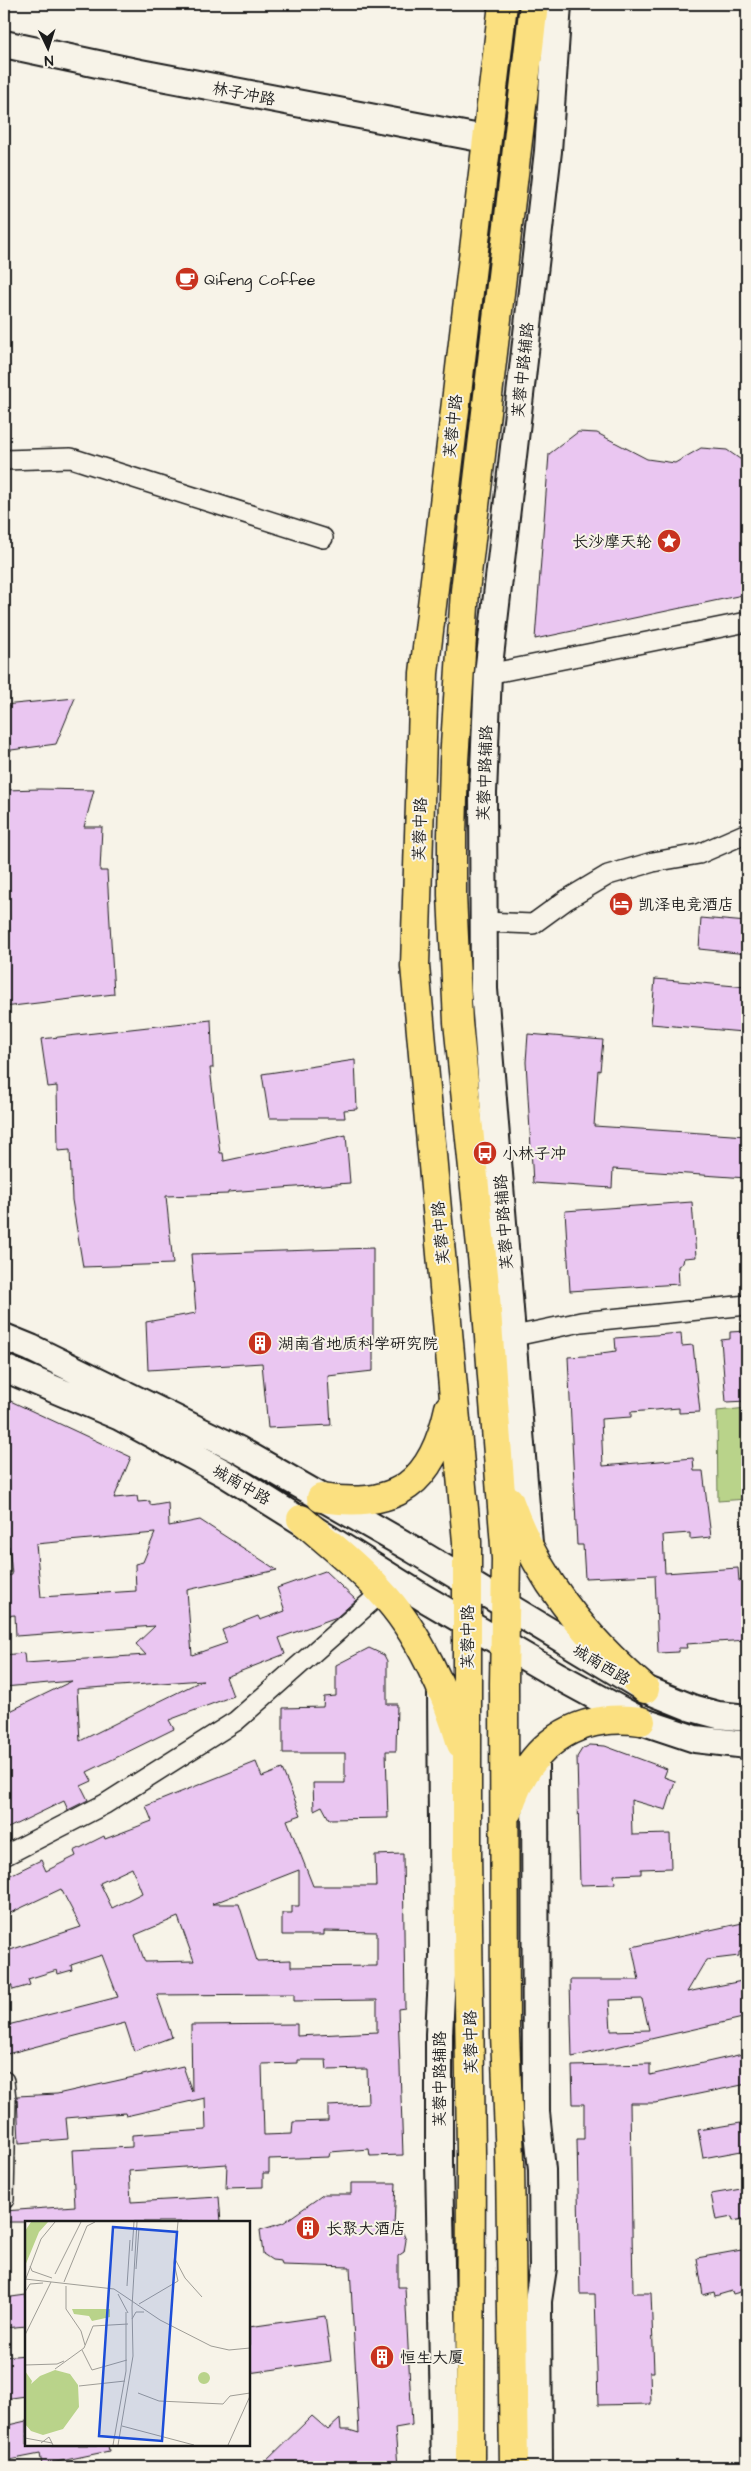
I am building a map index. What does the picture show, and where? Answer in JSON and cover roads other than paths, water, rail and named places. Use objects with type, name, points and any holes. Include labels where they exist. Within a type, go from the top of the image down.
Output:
[{"type":"main road","name":"芙蓉中路","points":[[470,2467],[471,2154],[467,1542],[415,966],[424,673],[485,139],[503,4]]},
{"type":"main road","name":"芙蓉中路","points":[[514,2467],[510,2161],[505,2034],[506,1559],[501,1475],[501,1339],[458,1022],[452,895],[454,761],[465,591],[534,4]]},
{"type":"main road","points":[[321,1498],[344,1502],[365,1502],[392,1494],[409,1485],[426,1470],[445,1429],[453,1376]]},
{"type":"main road","points":[[501,1475],[512,1509],[529,1544],[577,1623],[609,1657],[645,1689]]},
{"type":"main road","points":[[301,1520],[382,1592],[405,1622],[441,1691],[458,1730],[467,1765]]},
{"type":"main road","points":[[504,1822],[511,1800],[535,1760],[561,1734],[579,1725],[617,1718],[642,1721]]},
{"type":"street","name":"芙蓉中路辅路","points":[[529,1544],[501,1339],[484,990],[482,922],[483,793],[488,674],[548,151],[558,4]]},
{"type":"street","name":"林子冲路","points":[[4,44],[150,75],[485,139]]},
{"type":"street","points":[[4,460],[71,458],[323,538]]},
{"type":"street","points":[[488,674],[747,622]]},
{"type":"street","points":[[482,922],[533,924],[566,900],[608,875],[653,862],[699,854],[747,833]]},
{"type":"street","points":[[501,1339],[581,1322],[747,1305]]},
{"type":"street","name":"城南中路","points":[[4,1337],[31,1348],[239,1450],[467,1583]]},
{"type":"street","name":"城南中路","points":[[4,1368],[120,1417],[224,1473],[468,1623]]},
{"type":"street","name":"城南西路","points":[[467,1583],[645,1689],[692,1708],[718,1715],[747,1718]]},
{"type":"street","points":[[4,1856],[105,1804],[236,1721],[382,1592]]},
{"type":"street","name":"城南西路","points":[[468,1623],[642,1721],[695,1739],[747,1745]]},
{"type":"street","name":"芙蓉中路辅路","points":[[441,1691],[443,1957],[439,2034],[439,2162],[445,2467]]},
{"type":"street","points":[[535,1760],[536,2112],[542,2170],[543,2268],[538,2301],[539,2467]]},
{"type":"street","points":[[4,2081],[6,2099],[4,2199]]},
{"type":"place","name":"Qifeng Coffee","points":[[187,279]]},
{"type":"place","name":"长沙摩天轮","points":[[669,541]]},
{"type":"place","name":"凯泽电竞酒店","points":[[621,904]]},
{"type":"place","name":"小林子冲","points":[[485,1153]]},
{"type":"place","name":"湖南省地质科学研究院","points":[[260,1343]]},
{"type":"place","name":"长聚大酒店","points":[[308,2228]]},
{"type":"place","name":"恒生大厦","points":[[382,2357]]}]
